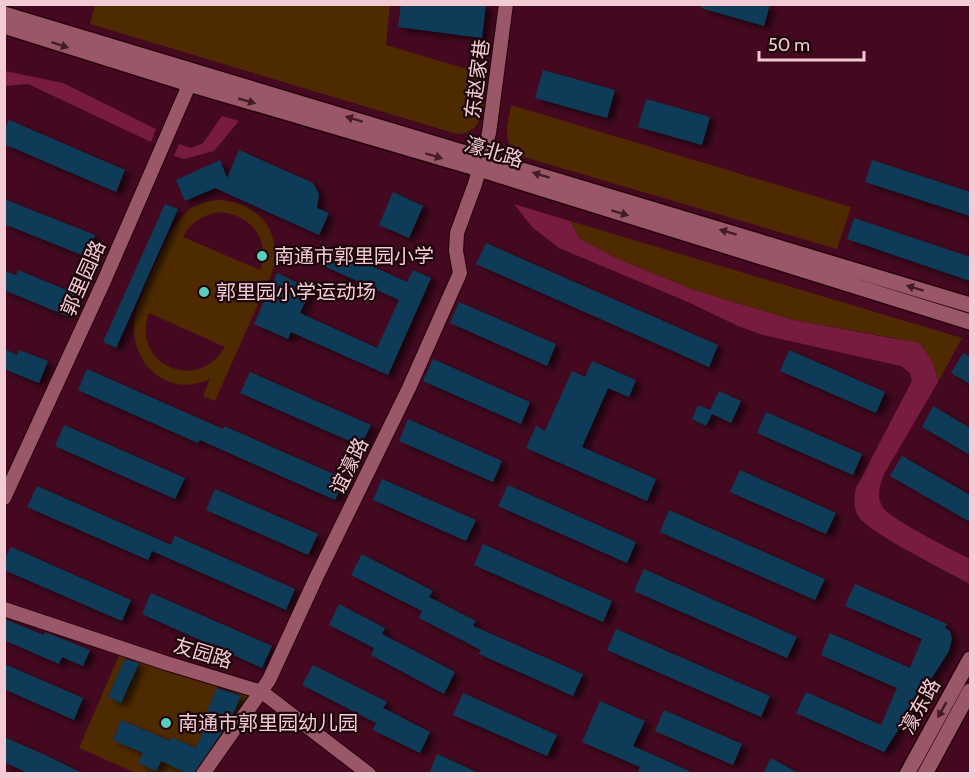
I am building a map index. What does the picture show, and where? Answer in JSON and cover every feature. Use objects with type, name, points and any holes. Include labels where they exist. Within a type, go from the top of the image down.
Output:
[{"type":"street","name":"东赵家巷","points":[[480,163],[489,133],[506,4]]},
{"type":"street","name":"濠北路","points":[[4,14],[192,78]]},
{"type":"street","name":"濠北路","points":[[4,26],[192,78],[970,305]]},
{"type":"street","name":"郭里园路","points":[[4,498],[104,281],[192,78]]},
{"type":"street","name":"濠北路","points":[[480,163],[970,322]]},
{"type":"street","name":"谊濠路","points":[[203,774],[262,692],[274,670],[400,406],[460,273],[456,251],[457,233],[480,163]]},
{"type":"street","name":"友园路","points":[[4,609],[262,692],[369,774]]},
{"type":"street","name":"濠东路","points":[[907,774],[970,659]]},
{"type":"street","name":"濠东路","points":[[925,774],[970,691]]},
{"type":"shaded area","points":[[95,5],[390,5],[386,45],[487,75],[482,113],[474,128],[457,134],[90,24]]},
{"type":"shaded area","points":[[5,71],[63,83],[156,129],[151,142],[28,84],[5,86]]},
{"type":"shaded area","points":[[511,105],[851,207],[837,249],[517,155],[507,137]]},
{"type":"shaded area","points":[[222,116],[239,121],[214,151],[184,159],[174,156],[179,144],[191,148],[203,143]]},
{"type":"shaded area","points":[[216,200],[245,206],[265,222],[271,233],[274,260],[271,275],[215,401],[203,396],[210,379],[193,384],[177,384],[162,379],[150,369],[141,357],[135,342],[134,325],[137,308],[159,255],[174,228],[190,209]],"holes":[[[218,212],[240,217],[255,230],[263,248],[260,270],[183,237],[197,220]],[[149,313],[225,347],[213,361],[199,369],[184,371],[169,367],[157,358],[149,346],[146,331]]]},
{"type":"shaded area","points":[[514,204],[570,221],[580,239],[620,260],[694,290],[793,320],[919,343],[933,362],[938,382],[884,474],[879,498],[882,506],[896,518],[970,559],[970,584],[876,532],[858,516],[855,509],[856,488],[912,381],[910,373],[901,366],[763,335],[738,326],[688,302],[559,248],[532,227]]},
{"type":"shaded area","points":[[570,221],[962,338],[938,382],[933,362],[895,338],[793,320],[694,290],[620,260],[580,239]]},
{"type":"shaded area","name":"南通市郭里园幼儿园","points":[[121,651],[260,699],[210,760],[240,695],[218,686],[201,726],[205,728],[196,748],[171,738],[170,741],[121,720],[113,739],[143,753],[139,763],[161,761],[189,773],[136,773],[79,748]],"holes":[[[126,657],[139,663],[121,703],[108,697]]]},
{"type":"building","points":[[401,4],[486,4],[482,38],[398,27]]},
{"type":"building","points":[[701,4],[770,4],[764,26],[701,8]]},
{"type":"building","points":[[543,70],[615,90],[607,118],[535,98]]},
{"type":"building","points":[[646,99],[710,117],[702,145],[638,127]]},
{"type":"building","points":[[9,120],[125,170],[116,192],[4,144],[4,130]]},
{"type":"building","points":[[239,150],[313,183],[319,194],[317,208],[329,213],[319,235],[215,188],[185,201],[176,180],[220,160],[227,178]]},
{"type":"building","points":[[872,160],[970,192],[970,216],[865,182]]},
{"type":"building","points":[[393,192],[423,206],[409,238],[379,225]]},
{"type":"building","points":[[4,199],[95,235],[87,257],[4,224]]},
{"type":"building","points":[[165,204],[178,209],[116,348],[103,342]]},
{"type":"building","points":[[854,218],[970,257],[970,281],[847,239]]},
{"type":"building","points":[[486,243],[718,345],[709,367],[476,264]]},
{"type":"building","points":[[325,245],[407,282],[413,270],[431,278],[388,375],[291,332],[288,339],[254,324],[277,273],[311,289],[300,313],[377,348],[399,300],[317,263]]},
{"type":"building","points":[[18,270],[76,294],[67,316],[4,290],[4,271],[16,275]]},
{"type":"building","points":[[459,302],[556,344],[547,366],[450,323]]},
{"type":"building","points":[[4,349],[17,355],[19,350],[48,361],[39,383],[4,369]]},
{"type":"building","points":[[789,350],[885,392],[876,413],[780,371]]},
{"type":"building","points":[[963,353],[970,357],[970,384],[951,373]]},
{"type":"building","points":[[433,359],[530,402],[521,424],[423,381]]},
{"type":"building","points":[[592,361],[636,380],[629,397],[608,388],[582,447],[656,479],[647,501],[526,448],[536,426],[545,431],[572,371],[585,377]]},
{"type":"building","points":[[87,369],[223,429],[224,426],[345,479],[335,500],[200,440],[198,443],[78,390]]},
{"type":"building","points":[[250,372],[371,425],[361,446],[240,393]]},
{"type":"building","points":[[719,391],[741,401],[731,423],[712,414],[706,426],[692,419],[698,405],[710,410]]},
{"type":"building","points":[[933,406],[970,428],[970,455],[922,427]]},
{"type":"building","points":[[766,412],[862,454],[853,475],[757,433]]},
{"type":"building","points":[[408,419],[502,461],[493,482],[399,441]]},
{"type":"building","points":[[64,425],[185,478],[175,499],[55,446]]},
{"type":"building","points":[[902,456],[970,495],[970,522],[890,476]]},
{"type":"building","points":[[740,470],[836,513],[826,534],[730,492]]},
{"type":"building","points":[[382,479],[476,520],[466,541],[373,500]]},
{"type":"building","points":[[508,485],[636,542],[627,563],[498,506]]},
{"type":"building","points":[[37,486],[171,545],[175,536],[295,589],[286,610],[152,551],[148,560],[27,507]]},
{"type":"building","points":[[215,489],[318,534],[308,555],[206,510]]},
{"type":"building","points":[[669,510],[825,579],[815,600],[660,532]]},
{"type":"building","points":[[483,544],[612,601],[603,622],[474,565]]},
{"type":"building","points":[[11,547],[131,600],[122,621],[4,570],[4,560]]},
{"type":"building","points":[[362,554],[433,591],[429,597],[476,621],[473,626],[583,674],[573,696],[479,654],[481,650],[419,618],[422,611],[351,575]]},
{"type":"building","points":[[644,569],[797,637],[787,658],[634,591]]},
{"type":"building","points":[[855,584],[947,624],[945,628],[950,631],[952,638],[949,651],[884,752],[796,713],[806,692],[881,725],[897,688],[821,655],[830,633],[910,668],[922,639],[845,606]]},
{"type":"building","points":[[151,593],[272,646],[262,668],[142,614]]},
{"type":"building","points":[[339,604],[385,628],[382,634],[455,672],[444,694],[371,655],[374,648],[329,625]]},
{"type":"building","points":[[4,619],[90,650],[83,666],[62,657],[59,664],[4,640]]},
{"type":"building","points":[[616,629],[770,696],[761,717],[607,650]]},
{"type":"building","points":[[125,659],[139,663],[121,703],[108,697]]},
{"type":"building","points":[[4,664],[83,698],[74,720],[4,689]]},
{"type":"building","points":[[313,665],[387,702],[383,708],[430,732],[420,753],[373,730],[376,723],[302,685]]},
{"type":"building","points":[[217,688],[241,696],[230,720],[194,774],[189,774],[161,761],[156,771],[138,763],[143,753],[113,740],[121,720],[170,741],[171,737],[196,748],[205,728],[200,727]]},
{"type":"building","points":[[463,693],[557,735],[547,756],[453,715]]},
{"type":"building","points":[[600,701],[645,721],[633,746],[696,774],[637,774],[640,767],[582,742]]},
{"type":"building","points":[[664,710],[742,744],[733,765],[655,731]]},
{"type":"building","points":[[4,737],[84,774],[30,774],[4,762]]},
{"type":"building","points":[[437,754],[481,774],[429,774]]},
{"type":"building","points":[[771,758],[800,774],[763,774]]},
{"type":"place","name":"南通市郭里园小学","points":[[262,256]]},
{"type":"place","name":"郭里园小学运动场","points":[[204,292]]},
{"type":"place","name":"南通市郭里园幼儿园","points":[[166,723]]}]
